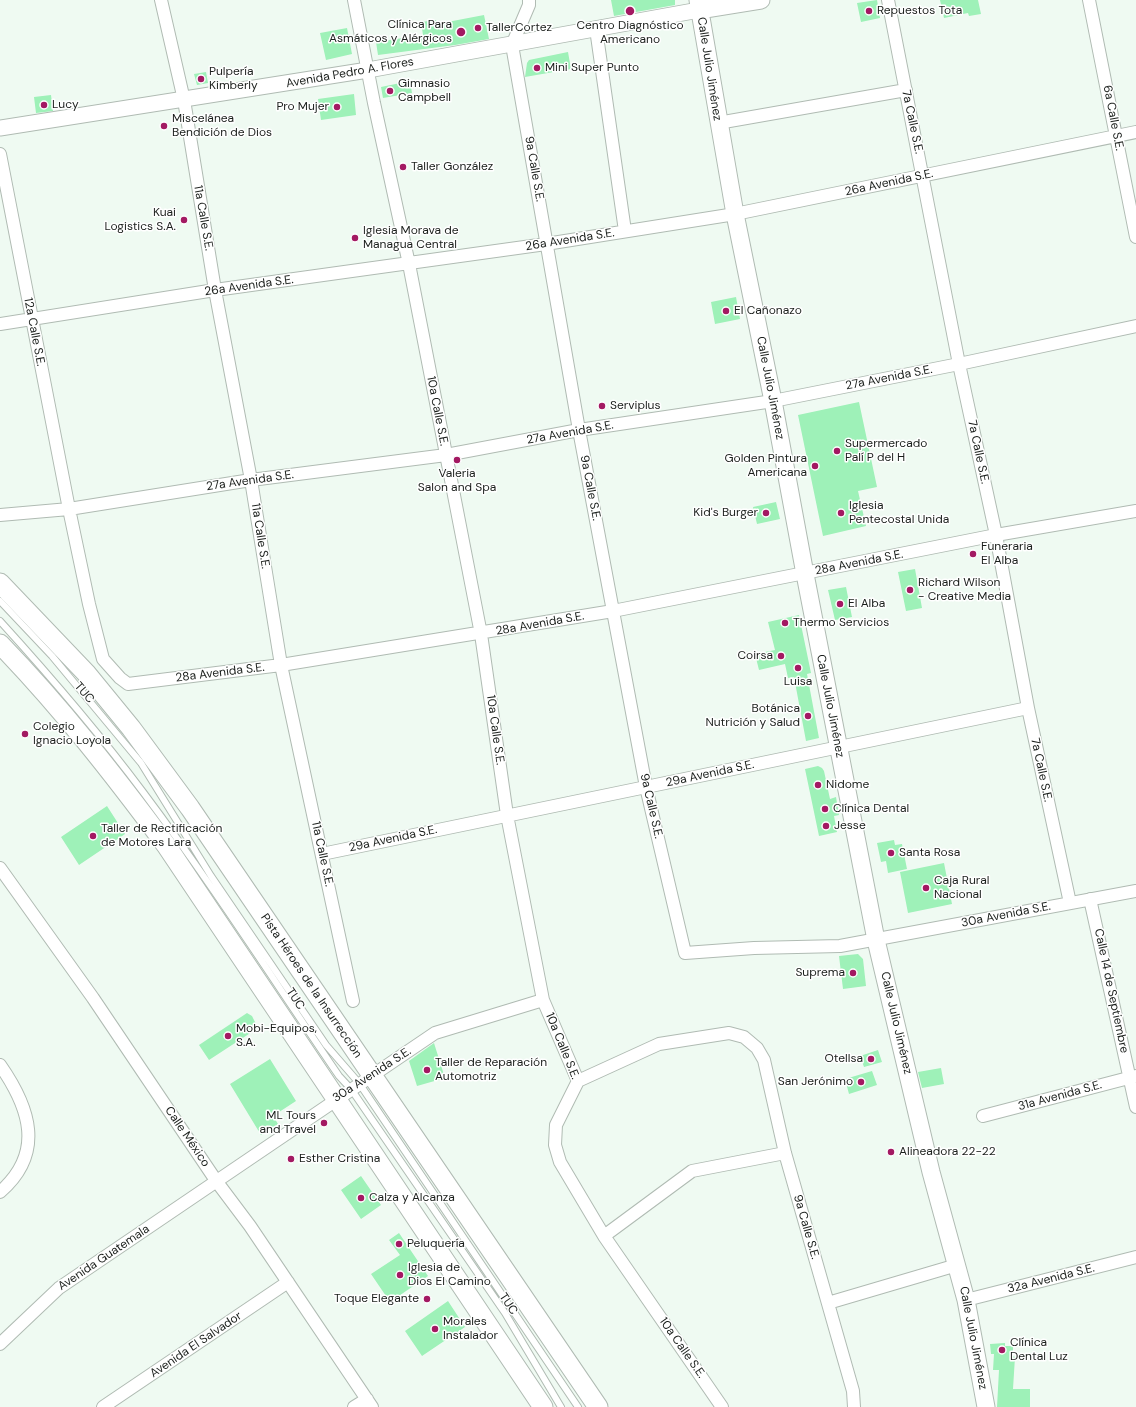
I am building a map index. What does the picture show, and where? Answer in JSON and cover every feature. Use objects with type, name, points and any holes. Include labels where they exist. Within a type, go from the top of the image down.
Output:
[{"type":"main road","points":[[699,5],[761,0]]},
{"type":"main road","name":"Calle Julio Jiménez","points":[[699,5],[718,123],[735,214],[774,401],[805,574],[876,940],[932,1172],[966,1300],[986,1407]]},
{"type":"main road","name":"Pista Héroes de la Insurrección","points":[[0,583],[86,673],[131,728],[190,808],[361,1082],[598,1407]]},
{"type":"main road","points":[[2,652],[73,724],[116,777],[166,845],[543,1407]]},
{"type":"street","name":"11a Calle S.E.","points":[[161,0],[184,100],[215,290],[251,480],[281,665],[353,1001]]},
{"type":"street","name":"10a Calle S.E.","points":[[354,0],[409,264],[481,634],[508,815],[543,1000],[578,1081],[556,1125],[555,1145],[560,1162],[604,1236],[722,1407]]},
{"type":"street","points":[[512,45],[529,0]]},
{"type":"street","name":"7a Calle S.E.","points":[[888,0],[924,176],[959,364],[996,535],[1028,708],[1070,903]]},
{"type":"street","name":"6a Calle S.E.","points":[[1089,0],[1136,237]]},
{"type":"street","name":"Avenida Pedro A. Flores","points":[[0,128],[184,100],[512,45],[596,29],[699,5]]},
{"type":"street","points":[[596,29],[625,232]]},
{"type":"street","name":"9a Calle S.E.","points":[[512,45],[579,430],[646,787],[685,953]]},
{"type":"street","points":[[718,123],[906,90]]},
{"type":"street","name":"26a Avenida S.E.","points":[[0,324],[215,290],[546,244],[735,214],[1136,132]]},
{"type":"street","name":"12a Calle S.E.","points":[[0,154],[31,320],[69,509]]},
{"type":"street","name":"27a Avenida S.E.","points":[[0,515],[69,509],[251,480],[446,456],[579,430],[774,401],[959,364],[1136,326]]},
{"type":"street","name":"28a Avenida S.E.","points":[[69,509],[103,659],[120,678],[128,684],[281,665],[481,634],[613,611],[996,535],[1136,511]]},
{"type":"street","name":"29a Avenida S.E.","points":[[322,854],[1028,708]]},
{"type":"street","name":"Calle México","points":[[1,873],[98,1005],[217,1182],[250,1226],[370,1403]]},
{"type":"street","name":"30a Avenida S.E.","points":[[685,953],[754,948],[840,946],[1136,891]]},
{"type":"street","name":"Calle 14 de Septiembre","points":[[1090,899],[1133,1077],[1136,1107]]},
{"type":"street","name":"30a Avenida S.E.","points":[[217,1182],[335,1099],[435,1033],[543,1000]]},
{"type":"street","name":"9a Calle S.E.","points":[[578,1081],[658,1044],[729,1033],[744,1038],[757,1048],[764,1060],[785,1153],[853,1391],[854,1407]]},
{"type":"street","points":[[0,1065],[14,1085],[28,1119],[28,1153],[11,1182],[0,1192]]},
{"type":"street","name":"31a Avenida S.E.","points":[[983,1116],[1133,1077]]},
{"type":"street","points":[[604,1236],[692,1171],[785,1153]]},
{"type":"street","name":"Avenida Guatemala","points":[[0,1344],[59,1288],[217,1182]]},
{"type":"street","name":"32a Avenida S.E.","points":[[966,1300],[1136,1257]]},
{"type":"street","points":[[828,1303],[957,1265]]},
{"type":"street","name":"Avenida El Salvador","points":[[103,1407],[288,1282]]},
{"type":"street","points":[[354,1407],[370,1403]]},
{"type":"lane","name":"TUC","points":[[0,601],[52,656],[141,763],[211,876],[326,1045],[361,1082],[578,1407]]},
{"type":"lane","name":"TUC","points":[[0,621],[49,676],[143,792],[209,884],[339,1076],[361,1082],[562,1407]]},
{"type":"building","name":"Centro Diagnóstico Americano","points":[[611,0],[675,0],[675,5],[614,16]]},
{"type":"building","name":"Repuestos Tota","points":[[877,0],[880,18],[861,22],[857,3]]},
{"type":"building","points":[[940,0],[978,0],[981,14],[969,16],[968,13],[944,18]]},
{"type":"building","points":[[484,15],[489,39],[378,55],[376,42],[423,35],[421,22],[436,20],[437,24]]},
{"type":"building","points":[[347,28],[352,54],[326,60],[320,33]]},
{"type":"building","points":[[568,52],[571,69],[525,77],[527,63],[529,60]]},
{"type":"building","name":"Pulpería Kimberly","points":[[206,72],[208,83],[197,85],[194,74]]},
{"type":"building","points":[[410,81],[412,93],[383,98],[381,87]]},
{"type":"building","name":"Pro Mujer","points":[[354,94],[356,115],[321,120],[318,99]]},
{"type":"building","name":"Lucy","points":[[51,95],[53,111],[36,113],[34,97]]},
{"type":"building","name":"El Cañonazo","points":[[736,297],[740,319],[715,324],[711,302]]},
{"type":"building","name":"Supermercado Palí P del H","points":[[859,402],[877,487],[858,491],[866,526],[823,536],[798,415]]},
{"type":"building","name":"Kid's Burger","points":[[776,502],[780,519],[757,524],[753,507]]},
{"type":"building","name":"Richard Wilson - Creative Media","points":[[915,569],[922,608],[906,611],[898,572]]},
{"type":"building","name":"El Alba","points":[[846,587],[852,617],[835,620],[828,590]]},
{"type":"building","points":[[799,615],[811,673],[807,674],[819,738],[806,741],[794,677],[788,678],[785,664],[759,670],[755,654],[775,650],[768,622]]},
{"type":"building","points":[[818,766],[824,771],[830,799],[836,797],[839,815],[834,816],[837,832],[819,836],[805,769]]},
{"type":"building","name":"Taller de Rectificación de Motores Lara","points":[[107,806],[125,834],[79,865],[61,837]]},
{"type":"building","name":"Santa Rosa","points":[[894,840],[895,845],[902,844],[907,869],[888,873],[886,861],[881,862],[877,843]]},
{"type":"building","name":"Caja Rural Nacional","points":[[944,863],[952,904],[908,913],[900,872]]},
{"type":"building","name":"Suprema","points":[[858,954],[863,959],[866,986],[843,989],[839,956]]},
{"type":"building","name":"Mobi-Equipos, S.A.","points":[[247,1013],[252,1016],[258,1028],[209,1060],[199,1045]]},
{"type":"building","name":"Taller de Reparación Automotriz","points":[[434,1043],[445,1078],[417,1086],[409,1061]]},
{"type":"building","name":"Otellsa","points":[[878,1050],[882,1062],[864,1067],[860,1056]]},
{"type":"building","points":[[270,1059],[296,1101],[273,1116],[278,1124],[261,1135],[230,1084]]},
{"type":"building","points":[[941,1068],[944,1084],[922,1088],[918,1072]]},
{"type":"building","name":"San Jerónimo","points":[[872,1071],[877,1085],[849,1094],[845,1079]]},
{"type":"building","name":"Calza y Alcanza","points":[[361,1176],[381,1205],[361,1219],[341,1190]]},
{"type":"building","name":"Iglesia de Dios El Camino","points":[[399,1233],[428,1276],[390,1302],[371,1274],[400,1255],[389,1240]]},
{"type":"building","name":"Morales Instalador","points":[[448,1301],[465,1327],[422,1356],[405,1331]]},
{"type":"building","points":[[1005,1343],[1005,1346],[1013,1346],[1013,1356],[1015,1357],[1013,1389],[1030,1389],[1030,1407],[997,1407],[999,1370],[993,1370],[994,1354],[991,1354],[990,1344]]},
{"type":"place","name":"Centro Diagnóstico Americano","points":[[630,11]]},
{"type":"place","name":"Repuestos Tota","points":[[869,11]]},
{"type":"place","name":"TallerCortez","points":[[478,28]]},
{"type":"place","name":"Clínica Para Asmáticos y Alérgicos","points":[[461,32]]},
{"type":"place","name":"Mini Super Punto","points":[[537,68]]},
{"type":"place","name":"Pulpería Kimberly","points":[[201,79]]},
{"type":"place","name":"Gimnasio Campbell","points":[[390,91]]},
{"type":"place","name":"Lucy","points":[[44,105]]},
{"type":"place","name":"Pro Mujer","points":[[337,107]]},
{"type":"place","name":"Miscelánea Bendición de Dios","points":[[164,126]]},
{"type":"place","name":"Taller González","points":[[403,167]]},
{"type":"place","name":"Kuai Logistics S.A.","points":[[184,220]]},
{"type":"place","name":"Iglesia Morava de Managua Central","points":[[355,238]]},
{"type":"place","name":"El Cañonazo","points":[[726,311]]},
{"type":"place","name":"Serviplus","points":[[602,406]]},
{"type":"place","name":"Supermercado Palí P del H","points":[[837,451]]},
{"type":"place","name":"Valeria Salon and Spa","points":[[457,460]]},
{"type":"place","name":"Golden Pintura Americana","points":[[815,466]]},
{"type":"place","name":"Kid's Burger","points":[[766,513]]},
{"type":"place","name":"Iglesia Pentecostal Unida","points":[[841,513]]},
{"type":"place","name":"Funeraria El Alba","points":[[973,554]]},
{"type":"place","name":"Richard Wilson - Creative Media","points":[[910,590]]},
{"type":"place","name":"El Alba","points":[[840,604]]},
{"type":"place","name":"Thermo Servicios","points":[[785,623]]},
{"type":"place","name":"Coirsa","points":[[781,656]]},
{"type":"place","name":"Luisa","points":[[798,668]]},
{"type":"place","name":"Botánica Nutrición y Salud","points":[[808,716]]},
{"type":"place","name":"Colegio Ignacio Loyola","points":[[25,734]]},
{"type":"place","name":"Nidome","points":[[818,785]]},
{"type":"place","name":"Clínica Dental","points":[[825,809]]},
{"type":"place","name":"Jesse","points":[[826,826]]},
{"type":"place","name":"Taller de Rectificación de Motores Lara","points":[[93,836]]},
{"type":"place","name":"Santa Rosa","points":[[891,853]]},
{"type":"place","name":"Caja Rural Nacional","points":[[926,888]]},
{"type":"place","name":"Suprema","points":[[853,973]]},
{"type":"place","name":"Mobi-Equipos, S.A.","points":[[228,1036]]},
{"type":"place","name":"Otellsa","points":[[871,1059]]},
{"type":"place","name":"Taller de Reparación Automotriz","points":[[427,1070]]},
{"type":"place","name":"San Jerónimo","points":[[861,1082]]},
{"type":"place","name":"ML Tours and Travel","points":[[324,1123]]},
{"type":"place","name":"Alineadora 22-22","points":[[891,1152]]},
{"type":"place","name":"Esther Cristina","points":[[291,1159]]},
{"type":"place","name":"Calza y Alcanza","points":[[361,1198]]},
{"type":"place","name":"Peluquería","points":[[399,1244]]},
{"type":"place","name":"Iglesia de Dios El Camino","points":[[400,1275]]},
{"type":"place","name":"Toque Elegante","points":[[427,1299]]},
{"type":"place","name":"Morales Instalador","points":[[435,1329]]},
{"type":"place","name":"Clínica Dental Luz","points":[[1002,1350]]}]
